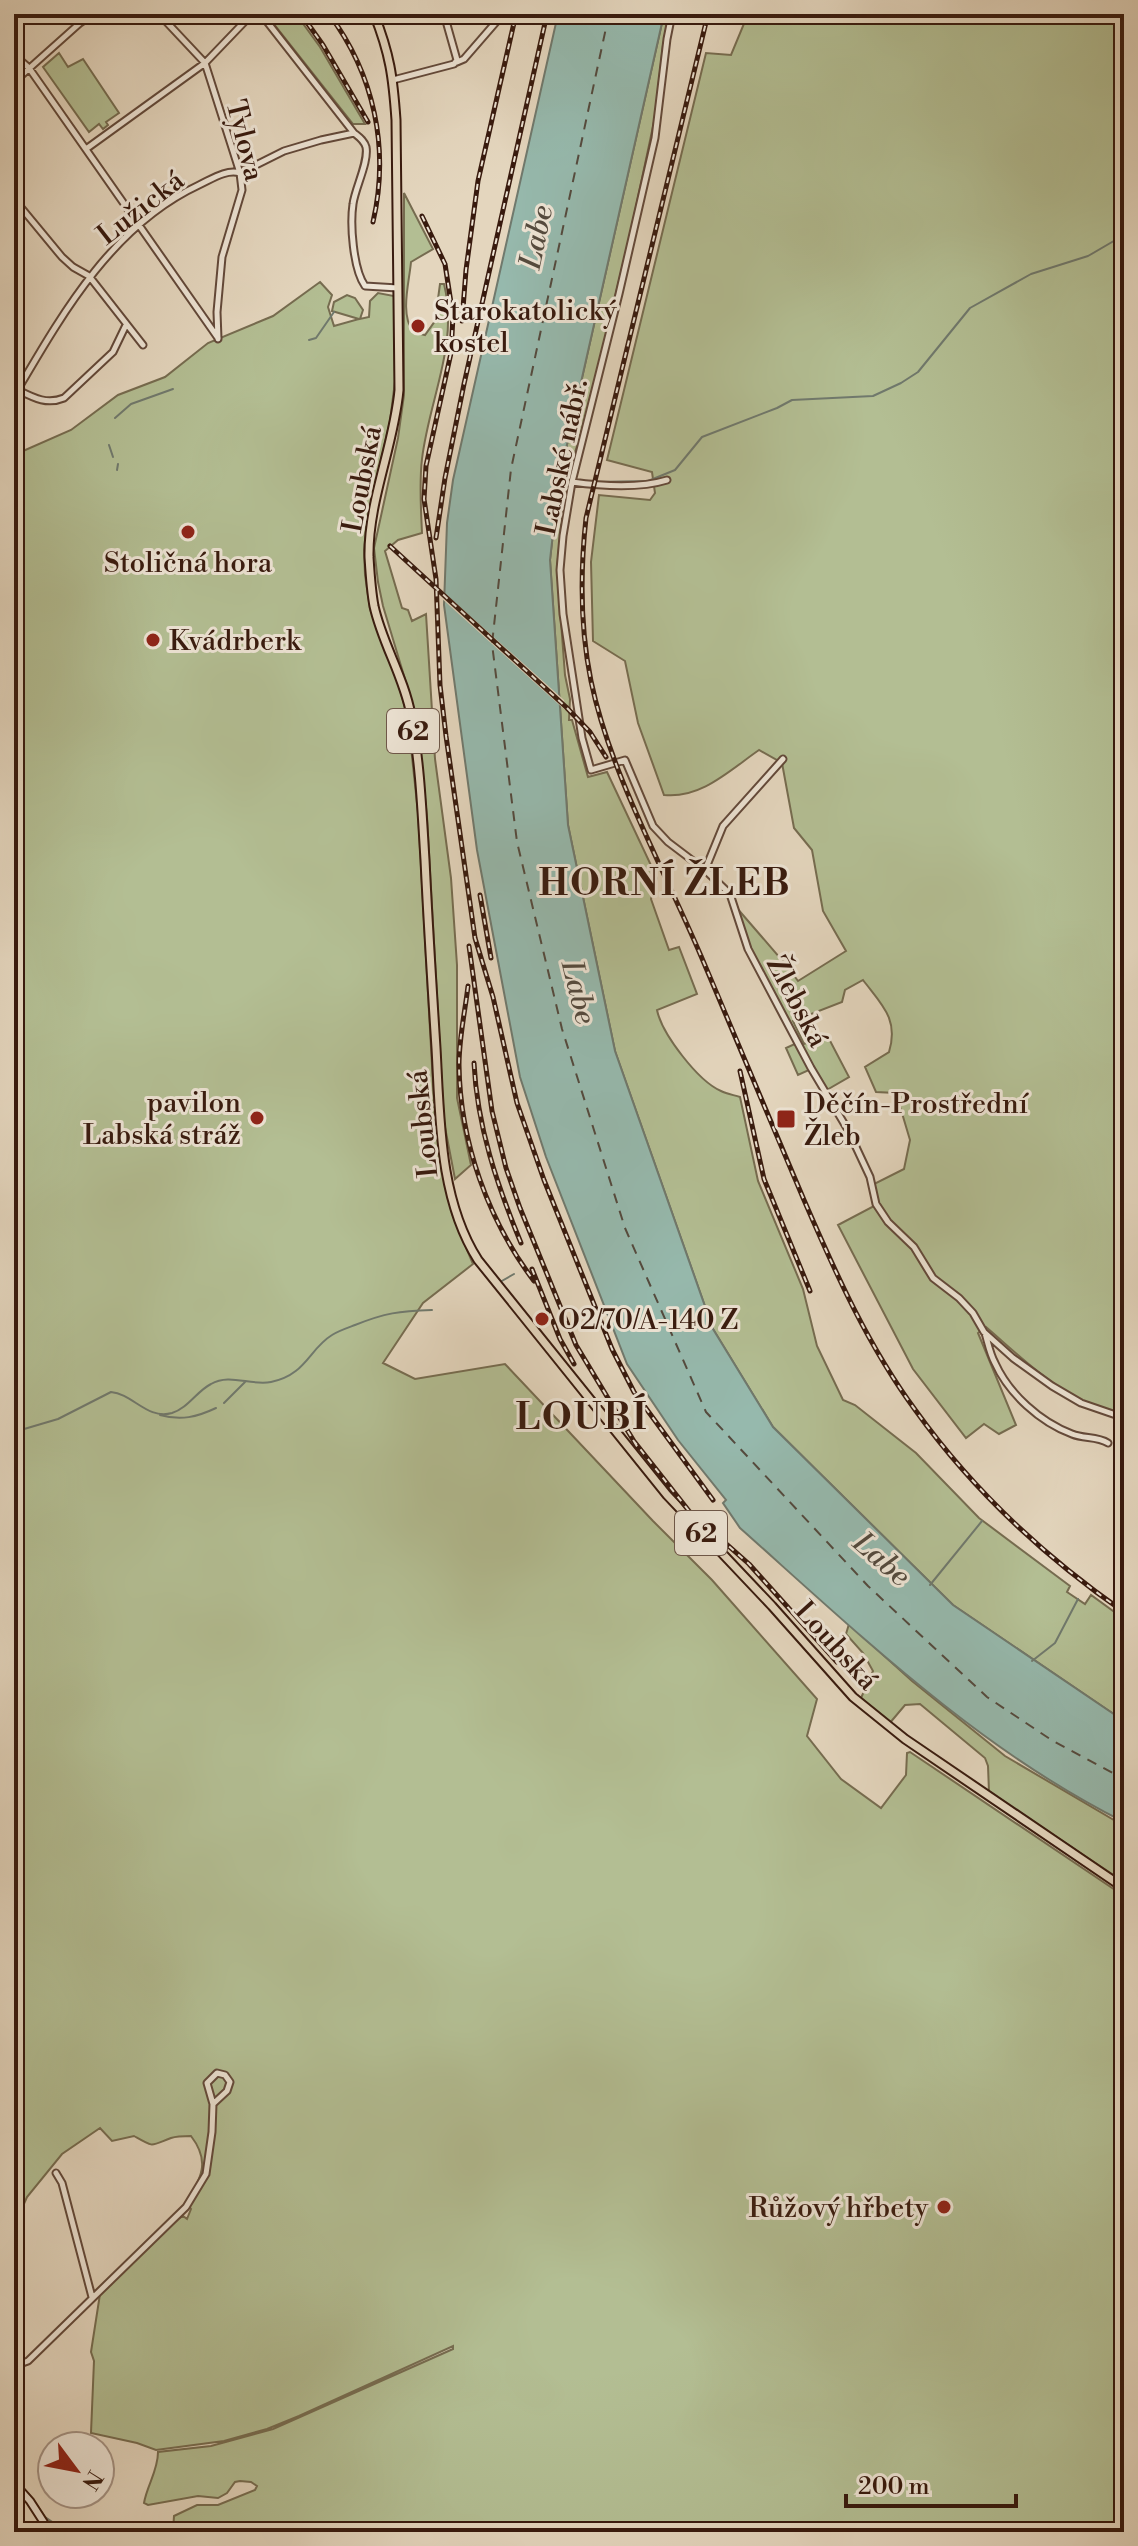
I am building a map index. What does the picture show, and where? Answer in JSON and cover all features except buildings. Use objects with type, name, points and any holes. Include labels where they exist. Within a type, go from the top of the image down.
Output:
[{"type":"main road","name":"62","points":[[374,14],[385,42],[393,80]]},
{"type":"main road","name":"Loubská","points":[[393,80],[398,401],[393,434],[373,511],[370,568],[375,608],[411,715],[422,812],[440,1124],[453,1202],[462,1228],[478,1260],[667,1495],[853,1697],[898,1734],[1124,1888]]},
{"type":"street","points":[[73,14],[80,23]]},
{"type":"street","points":[[14,82],[93,14]]},
{"type":"street","name":"Tylova","points":[[139,226],[218,339],[222,257],[242,190],[240,173],[205,63],[159,14]]},
{"type":"street","points":[[86,149],[205,63],[252,14]]},
{"type":"street","points":[[261,14],[354,133],[362,139],[367,150],[353,205],[359,272],[365,286],[398,288]]},
{"type":"street","points":[[444,14],[456,61]]},
{"type":"street","points":[[393,80],[464,59],[503,14]]},
{"type":"street","name":"Labské nábř.","points":[[591,770],[569,669],[561,585],[563,536],[572,482],[655,138],[672,14]]},
{"type":"street","points":[[14,55],[29,68],[139,226]]},
{"type":"street","name":"Lužická","points":[[14,396],[89,276],[139,226],[193,188],[232,171],[240,173],[284,151],[354,133]]},
{"type":"street","points":[[14,199],[62,257],[89,276],[143,345]]},
{"type":"street","points":[[18,390],[47,402],[54,403],[64,398],[113,352],[126,325]]},
{"type":"street","points":[[572,482],[653,484],[667,480]]},
{"type":"street","points":[[705,870],[723,826],[783,759]]},
{"type":"street","name":"Žlebská","points":[[591,770],[625,760],[653,826],[730,894],[748,949],[811,1068],[848,1130],[870,1177],[876,1204],[888,1222],[914,1247],[933,1278],[973,1313],[984,1332],[995,1363],[1018,1397],[1073,1435],[1100,1438],[1108,1443]]},
{"type":"street","name":"Žlebská","points":[[984,1332],[1013,1358],[1068,1396],[1099,1410],[1124,1416]]},
{"type":"street","points":[[14,2366],[28,2361],[186,2207],[206,2174],[213,2104],[207,2083],[217,2073],[225,2075],[230,2082],[227,2091],[213,2104]]},
{"type":"street","points":[[56,2173],[62,2183],[92,2297]]},
{"type":"street","points":[[14,2483],[50,2532]]},
{"type":"green space","points":[[266,14],[296,14],[320,47],[365,124],[353,124]]},
{"type":"green space","points":[[664,14],[670,14],[663,45],[655,117],[586,417],[565,485],[557,568],[565,675],[570,699],[569,720],[572,720],[588,777],[607,772],[657,878],[651,899],[669,950],[679,947],[697,994],[657,1010],[660,1020],[673,1044],[702,1078],[721,1091],[740,1097],[758,1181],[803,1289],[817,1346],[843,1400],[855,1405],[916,1453],[979,1518],[1070,1586],[1067,1592],[1085,1604],[1091,1595],[1124,1619],[1124,1721],[953,1605],[773,1427],[713,1329],[615,1051],[568,825],[550,560],[559,480]]},
{"type":"green space","points":[[748,14],[1124,14],[1124,1416],[1103,1410],[1066,1392],[986,1327],[978,1333],[1016,1425],[999,1434],[984,1424],[966,1438],[913,1369],[838,1225],[878,1204],[874,1184],[904,1169],[910,1140],[896,1093],[876,1092],[865,1067],[889,1052],[892,1030],[887,1013],[863,980],[845,990],[842,1002],[793,1021],[804,1044],[827,1035],[849,1077],[825,1091],[811,1069],[798,1075],[786,1048],[797,1043],[748,949],[736,907],[798,981],[846,951],[823,911],[812,850],[794,828],[782,763],[759,750],[703,788],[678,795],[664,795],[638,723],[625,661],[593,641],[591,562],[599,495],[650,500],[655,493],[652,472],[607,460],[706,53],[731,55]]},
{"type":"green space","points":[[59,53],[68,67],[83,59],[119,113],[106,122],[108,125],[103,129],[99,124],[89,132],[43,67]]},
{"type":"green space","points":[[404,193],[433,249],[411,262],[406,307],[413,332],[425,335],[435,321],[440,284],[444,284],[448,307],[445,350],[422,459],[422,533],[398,540],[385,551],[402,608],[408,610],[412,621],[426,614],[435,759],[451,878],[457,965],[457,1098],[471,1165],[455,1179],[444,1122],[427,817],[417,719],[383,606],[374,548],[404,395]]},
{"type":"green space","points":[[320,282],[332,295],[328,307],[334,326],[359,319],[332,311],[334,302],[347,295],[355,298],[363,310],[360,319],[369,317],[370,301],[378,293],[394,296],[395,381],[390,421],[367,520],[365,575],[370,609],[397,679],[408,719],[418,813],[435,1120],[452,1214],[473,1264],[423,1303],[383,1363],[415,1379],[505,1364],[712,1580],[817,1699],[807,1736],[841,1779],[881,1808],[906,1775],[907,1753],[910,1752],[1124,1896],[1124,1916],[1120,1925],[1124,1928],[1124,2532],[173,2532],[174,2516],[197,2505],[218,2505],[255,2490],[257,2486],[240,2481],[218,2498],[198,2496],[148,2505],[144,2503],[158,2452],[211,2446],[273,2429],[453,2349],[453,2346],[299,2416],[224,2441],[156,2450],[116,2438],[116,2430],[91,2430],[94,2361],[91,2352],[100,2294],[178,2219],[183,2216],[187,2219],[191,2209],[186,2203],[196,2186],[202,2162],[191,2136],[173,2137],[152,2144],[134,2136],[112,2141],[100,2128],[62,2154],[27,2197],[14,2219],[14,455],[71,430],[118,395],[165,377],[208,343],[273,316]]},
{"type":"green space","points":[[849,1624],[912,1681],[1005,1756],[1124,1826],[1124,1882],[989,1792],[985,1758],[920,1704],[905,1705],[889,1724],[861,1698],[873,1671],[863,1653],[846,1634]]},
{"type":"water","name":"Labe","points":[[558,14],[664,14],[559,480],[550,560],[568,825],[615,1051],[713,1329],[773,1427],[953,1605],[1124,1721],[1124,1822],[1071,1793],[970,1725],[876,1649],[740,1528],[723,1503],[726,1500],[678,1440],[627,1364],[546,1157],[520,1077],[477,850],[444,605],[447,523],[453,480]]},
{"type":"pier","points":[[440,589],[564,700],[565,710],[440,597]]},
{"type":"waterway","points":[[593,482],[648,481],[675,470],[702,437],[792,400],[873,396],[901,383],[918,372],[970,308],[1031,274],[1088,256],[1124,235]]},
{"type":"waterway","points":[[309,340],[316,338],[334,312]]},
{"type":"waterway","points":[[115,418],[131,404],[173,389]]},
{"type":"waterway","points":[[109,445],[113,457]]},
{"type":"waterway","points":[[117,470],[118,464]]},
{"type":"waterway","points":[[557,477],[583,481]]},
{"type":"waterway","points":[[500,1282],[514,1274]]},
{"type":"waterway","points":[[14,1432],[58,1419],[111,1392],[155,1413],[172,1413],[218,1381],[263,1383],[283,1379],[300,1368],[324,1341],[343,1330],[384,1315],[432,1310]]},
{"type":"waterway","points":[[224,1403],[245,1382]]},
{"type":"waterway","points":[[160,1415],[189,1417],[216,1408]]},
{"type":"waterway","points":[[930,1585],[982,1521]]},
{"type":"waterway","points":[[1032,1661],[1055,1643],[1078,1599]]},
{"type":"waterway","points":[[14,2043],[23,2067],[14,2094]]},
{"type":"waterway","points":[[14,2418],[18,2424],[17,2448]]},
{"type":"waterway","points":[[34,2501],[45,2517],[67,2532]]},
{"type":"ferry route","points":[[609,14],[511,469],[492,644],[517,842],[562,1029],[625,1228],[706,1412],[868,1586],[987,1697],[1053,1741],[1124,1779]]},
{"type":"railway","points":[[301,14],[368,122]]},
{"type":"railway","points":[[329,14],[357,61],[374,113],[380,167],[373,222]]},
{"type":"railway","points":[[462,321],[478,181],[516,14]]},
{"type":"railway","points":[[436,538],[464,384],[547,14]]},
{"type":"railway","points":[[708,14],[586,518],[583,620],[587,661],[600,716],[624,786],[701,956],[816,1228],[854,1309],[883,1361],[916,1411],[961,1468],[1038,1545],[1124,1612]]},
{"type":"railway","points":[[422,216],[445,264],[453,316],[451,353],[426,466],[424,499],[436,579],[440,685],[475,938],[493,997],[517,1103],[544,1180],[612,1349],[634,1392],[713,1500]]},
{"type":"railway","points":[[390,546],[566,707],[590,732],[606,757]]},
{"type":"railway","points":[[480,895],[491,958]]},
{"type":"railway","points":[[469,946],[492,1111],[506,1168],[576,1345],[638,1448]]},
{"type":"railway","points":[[468,986],[459,1065],[471,1151],[490,1206],[534,1281]]},
{"type":"railway","points":[[474,1063],[479,1110],[490,1155],[521,1243]]},
{"type":"railway","points":[[740,1071],[764,1179],[810,1291]]},
{"type":"railway","points":[[532,1269],[560,1339],[574,1364]]},
{"type":"railway","points":[[633,1440],[689,1511],[749,1564],[837,1662]]},
{"type":"place","name":"Starokatolický kostel","points":[[418,326]]},
{"type":"place","name":"Stoličná hora","points":[[188,532]]},
{"type":"place","name":"Kvádrberk","points":[[153,640]]},
{"type":"place","name":"pavilon Labská stráž","points":[[257,1118]]},
{"type":"place","name":"Děčín-Prostřední Žleb","points":[[786,1119]]},
{"type":"place","name":"O2/70/A-140 Z","points":[[542,1319]]},
{"type":"place","name":"Růžový hřbety","points":[[944,2207]]},
{"type":"district","name":"HORNÍ ŽLEB","points":[[665,882]]},
{"type":"district","name":"LOUBÍ","points":[[582,1416]]}]
